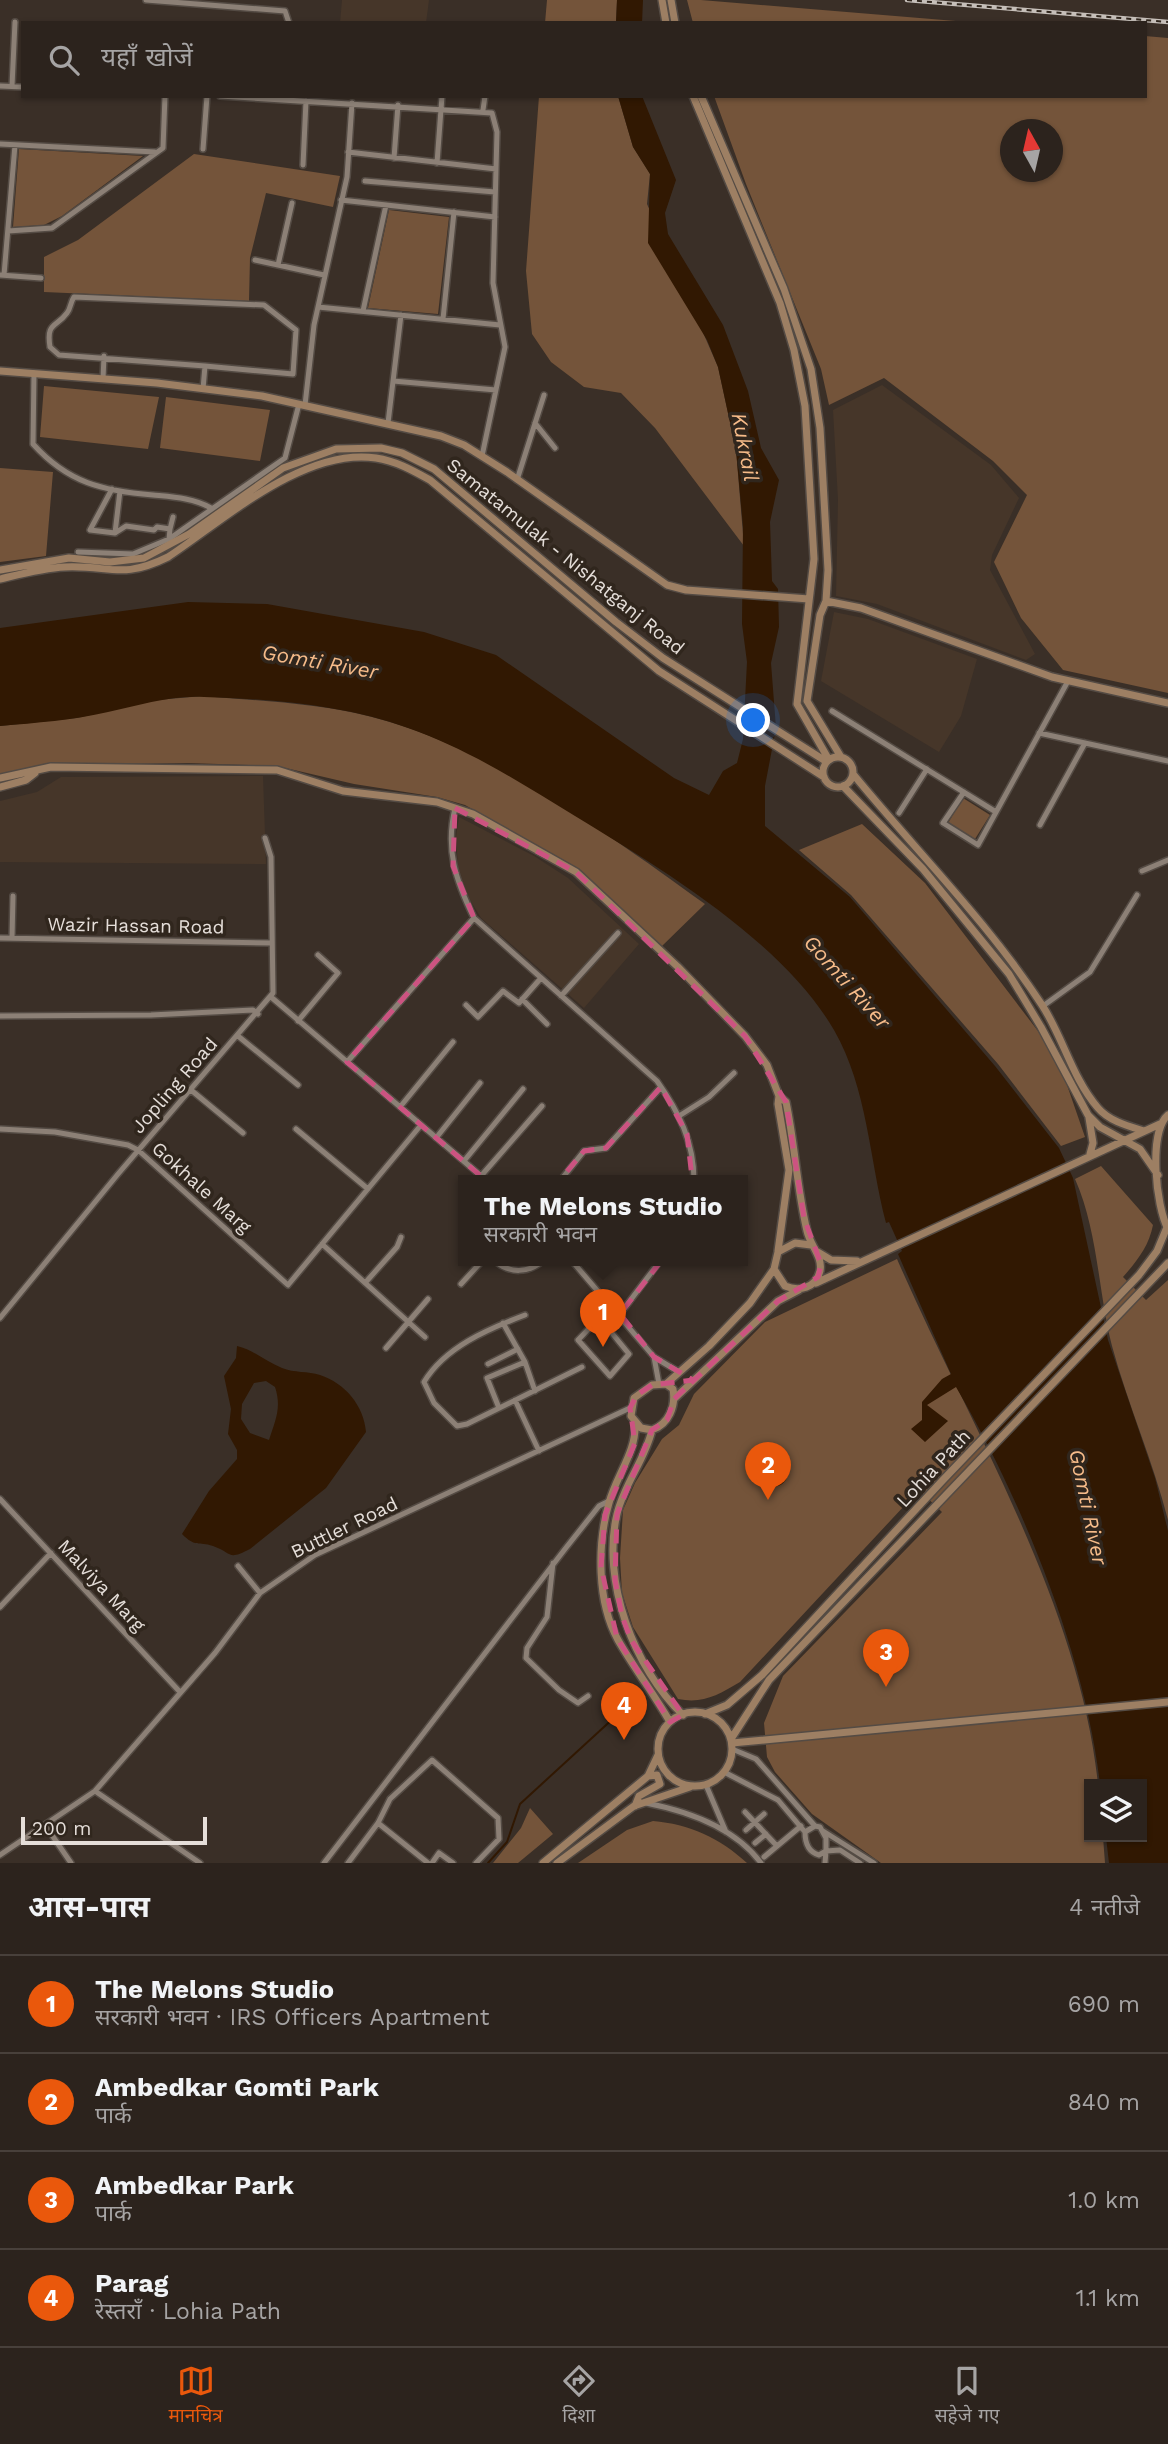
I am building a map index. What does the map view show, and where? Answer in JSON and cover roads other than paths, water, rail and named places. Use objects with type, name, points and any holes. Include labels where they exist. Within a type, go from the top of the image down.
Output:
[{"type":"street","points":[[146,0],[285,11],[288,21]]},
{"type":"street","points":[[662,0],[666,21]]},
{"type":"street","points":[[671,0],[675,21]]},
{"type":"street","points":[[12,86],[15,22]]},
{"type":"street","points":[[14,40],[21,41]]},
{"type":"street","points":[[0,86],[21,87]]},
{"type":"street","points":[[8,231],[51,228],[163,148],[165,98]]},
{"type":"street","points":[[203,149],[207,98]]},
{"type":"street","points":[[285,98],[483,110],[494,116],[496,169],[493,283],[505,347],[482,456]]},
{"type":"street","points":[[437,163],[442,98]]},
{"type":"street","points":[[483,110],[485,98]]},
{"type":"street","points":[[694,98],[769,267],[794,350],[805,405],[813,571],[807,599],[807,624],[797,704],[828,761],[824,777],[832,785],[844,786],[923,869],[1009,974],[1088,1115],[1093,1130],[1090,1154]]},
{"type":"street","points":[[702,98],[811,369],[820,428],[828,572],[826,601],[818,625],[807,701],[841,757],[850,763],[853,774],[942,874],[1043,1006],[1086,1092],[1099,1110],[1113,1120],[1144,1131]]},
{"type":"street","points":[[303,165],[306,100]]},
{"type":"street","points":[[78,552],[133,554],[169,539],[285,458],[302,404],[324,275],[341,200],[352,103]]},
{"type":"street","points":[[394,158],[398,105]]},
{"type":"street","points":[[0,144],[155,152]]},
{"type":"street","points":[[15,145],[2,275],[41,278]]},
{"type":"street","points":[[348,152],[496,169]]},
{"type":"street","points":[[365,181],[495,192]]},
{"type":"street","points":[[341,200],[495,216]]},
{"type":"street","points":[[278,265],[292,203]]},
{"type":"street","points":[[363,312],[386,205]]},
{"type":"street","points":[[443,319],[454,212]]},
{"type":"street","points":[[255,260],[324,275]]},
{"type":"street","points":[[75,298],[264,305],[296,330],[293,374],[205,366],[104,356],[59,355],[50,347],[50,330],[54,323],[69,311],[75,298]]},
{"type":"street","points":[[318,307],[500,325]]},
{"type":"street","points":[[388,424],[401,315]]},
{"type":"street","points":[[103,379],[104,356]]},
{"type":"street","points":[[203,389],[205,366]]},
{"type":"street","points":[[0,371],[203,389],[302,404],[441,436],[482,456],[667,585],[685,590],[729,591],[807,599]]},
{"type":"street","points":[[34,373],[33,443],[64,473],[120,491],[192,500],[211,509]]},
{"type":"street","points":[[393,381],[496,390]]},
{"type":"street","points":[[517,480],[544,395]]},
{"type":"street","points":[[535,423],[555,448]]},
{"type":"street","name":"Samatamulak - Nishatganj Road","points":[[0,570],[69,558],[110,562],[144,558],[189,534],[283,468],[336,449],[381,448],[402,453],[434,469],[630,633],[747,714],[828,761]]},
{"type":"street","name":"Samatamulak - Nishatganj Road","points":[[0,579],[68,567],[126,572],[147,567],[168,557],[287,478],[349,458],[374,458],[401,464],[430,480],[659,671],[824,777]]},
{"type":"street","points":[[112,489],[90,530],[115,533],[126,526],[170,529]]},
{"type":"street","points":[[115,533],[120,491]]},
{"type":"street","points":[[169,539],[173,517]]},
{"type":"street","points":[[813,571],[828,572]]},
{"type":"street","points":[[826,601],[861,608],[1068,681],[1168,703]]},
{"type":"street","points":[[807,624],[818,625]]},
{"type":"street","points":[[964,792],[943,823],[978,845],[1068,681]]},
{"type":"street","points":[[832,711],[996,811]]},
{"type":"street","points":[[1039,733],[1168,761]]},
{"type":"street","points":[[1040,825],[1085,743]]},
{"type":"street","points":[[828,761],[841,757]]},
{"type":"street","points":[[38,771],[26,780],[1,787],[0,778],[38,771],[65,767],[276,770],[343,791],[437,802],[455,808],[525,841],[576,872],[678,967],[745,1036],[767,1065],[779,1096],[786,1102],[813,1248],[820,1270],[809,1286]]},
{"type":"street","points":[[899,813],[927,769]]},
{"type":"street","points":[[844,786],[853,774]]},
{"type":"street","points":[[455,808],[450,847],[453,866],[459,887],[474,918],[661,1087],[679,1116],[694,1163],[694,1175]]},
{"type":"street","points":[[265,838],[271,857],[271,997],[480,1175]]},
{"type":"street","points":[[1142,871],[1168,860]]},
{"type":"street","points":[[1043,1006],[1090,972],[1137,895]]},
{"type":"street","points":[[12,938],[13,896]]},
{"type":"street","points":[[347,1062],[474,918]]},
{"type":"street","points":[[561,996],[618,933]]},
{"type":"street","name":"Wazir Hassan Road","points":[[0,938],[272,943]]},
{"type":"street","points":[[298,1021],[338,972],[318,956]]},
{"type":"street","points":[[466,1005],[478,1017],[503,991],[519,1003],[541,978]]},
{"type":"street","name":"Jopling Road","points":[[0,1318],[138,1150],[271,997]]},
{"type":"street","points":[[522,999],[547,1024]]},
{"type":"street","points":[[0,1016],[151,1015],[253,1010],[258,1014]]},
{"type":"street","points":[[238,1036],[298,1085]]},
{"type":"street","points":[[400,1107],[453,1042]]},
{"type":"street","points":[[679,1116],[709,1097],[734,1073]]},
{"type":"street","points":[[436,1138],[480,1083]]},
{"type":"street","points":[[565,1175],[584,1151],[607,1149],[661,1087]]},
{"type":"street","points":[[464,1161],[523,1089]]},
{"type":"street","points":[[191,1090],[243,1133]]},
{"type":"street","points":[[670,1722],[617,1638],[606,1604],[601,1567],[609,1501],[635,1443],[635,1423],[630,1408],[637,1395],[662,1384],[679,1372],[750,1303],[774,1269],[789,1170],[779,1096]]},
{"type":"street","points":[[486,1175],[542,1107]]},
{"type":"street","points":[[1088,1115],[1100,1127],[1140,1149],[1158,1175]]},
{"type":"street","points":[[674,1399],[778,1301],[1090,1154],[1160,1124],[1168,1115]]},
{"type":"street","points":[[1160,1124],[1155,1144],[1168,1228]]},
{"type":"street","points":[[421,1125],[322,1244],[425,1337]]},
{"type":"street","name":"Gokhale Marg","points":[[0,1129],[68,1134],[128,1145],[138,1150],[288,1284],[322,1244]]},
{"type":"street","points":[[296,1129],[368,1189]]},
{"type":"street","name":"Lohia Path","points":[[705,1714],[727,1705],[762,1675],[1139,1275],[1157,1251],[1168,1228]]},
{"type":"street","points":[[365,1283],[397,1247],[401,1237]]},
{"type":"street","points":[[778,1252],[795,1242],[813,1248],[831,1260],[862,1260]]},
{"type":"street","points":[[461,1284],[477,1266]]},
{"type":"street","points":[[501,1266],[518,1270],[537,1266]]},
{"type":"street","points":[[576,1266],[654,1357],[679,1372]]},
{"type":"street","points":[[602,1321],[617,1312],[656,1266]]},
{"type":"street","name":"Lohia Path","points":[[732,1744],[769,1680],[950,1488],[1165,1268]]},
{"type":"street","points":[[774,1269],[780,1282],[799,1289]]},
{"type":"street","points":[[386,1348],[428,1299]]},
{"type":"street","points":[[0,1304],[7,1310]]},
{"type":"street","points":[[525,1315],[503,1323],[435,1363],[424,1382],[433,1403],[457,1426],[515,1401],[582,1367]]},
{"type":"street","points":[[599,1318],[602,1321],[629,1354],[610,1376],[578,1340],[599,1318]]},
{"type":"street","points":[[503,1323],[525,1362],[535,1391]]},
{"type":"street","points":[[488,1364],[518,1349]]},
{"type":"street","points":[[654,1357],[662,1384],[673,1389],[674,1399],[667,1420],[652,1430],[617,1514],[615,1580],[622,1616],[631,1640],[672,1704],[683,1714]]},
{"type":"street","points":[[499,1408],[487,1378],[525,1362]]},
{"type":"street","points":[[515,1401],[539,1451]]},
{"type":"street","name":"Buttler Road","points":[[0,1855],[95,1791],[260,1593],[315,1555],[630,1408]]},
{"type":"street","points":[[635,1423],[652,1430]]},
{"type":"street","name":"Malviya Marg","points":[[0,1499],[180,1692]]},
{"type":"street","points":[[324,1863],[553,1563],[599,1506],[609,1501]]},
{"type":"street","points":[[0,1607],[51,1553]]},
{"type":"street","points":[[553,1563],[547,1617],[527,1648],[526,1658],[569,1698],[578,1703],[588,1696]]},
{"type":"street","points":[[238,1566],[260,1593]]},
{"type":"street","points":[[732,1744],[1168,1702]]},
{"type":"street","points":[[694,1786],[675,1780],[661,1765],[659,1755],[659,1743],[670,1722],[683,1714],[705,1714],[721,1723],[732,1744],[756,1759],[815,1826],[869,1862]]},
{"type":"street","points":[[557,1863],[638,1804],[694,1786],[706,1785],[724,1772],[732,1744]]},
{"type":"street","points":[[543,1863],[648,1776],[659,1755]]},
{"type":"street","points":[[348,1863],[378,1823],[390,1799],[432,1760],[498,1818],[499,1839],[476,1863]]},
{"type":"street","points":[[724,1772],[778,1800],[805,1832],[806,1843],[813,1854],[814,1863]]},
{"type":"street","points":[[638,1804],[639,1796],[660,1784],[657,1775],[648,1776]]},
{"type":"street","points":[[706,1785],[726,1832]]},
{"type":"street","points":[[95,1791],[200,1863]]},
{"type":"street","points":[[638,1804],[671,1808],[726,1832],[763,1860],[801,1826]]},
{"type":"street","points":[[745,1812],[777,1846]]},
{"type":"street","points":[[746,1830],[764,1814]]},
{"type":"street","points":[[378,1823],[430,1863],[439,1853],[453,1863]]},
{"type":"street","points":[[45,1825],[71,1863]]},
{"type":"street","points":[[805,1832],[815,1826]]},
{"type":"street","points":[[823,1831],[825,1863]]},
{"type":"street","points":[[755,1843],[766,1834]]},
{"type":"street","points":[[813,1854],[819,1856],[826,1851],[840,1850],[860,1863]]},
{"type":"water","points":[[617,0],[643,0],[642,21],[616,21]]},
{"type":"water","points":[[619,98],[643,98],[676,180],[665,213],[668,234],[723,325],[748,391],[761,448],[779,480],[770,522],[772,581],[778,589],[779,627],[771,663],[776,728],[765,786],[765,826],[850,897],[995,1066],[1059,1148],[1073,1178],[1108,1340],[1155,1478],[1168,1531],[1168,1863],[1109,1863],[1107,1842],[1147,1842],[1147,1779],[1099,1779],[1080,1683],[1047,1579],[1004,1478],[956,1387],[927,1405],[948,1421],[925,1442],[911,1429],[922,1420],[922,1402],[942,1379],[951,1374],[898,1254],[902,1251],[889,1222],[886,1223],[861,1100],[845,1053],[834,1030],[812,997],[784,966],[718,909],[645,859],[473,756],[430,736],[384,720],[308,705],[256,699],[192,697],[156,701],[81,717],[0,726],[0,628],[188,602],[267,604],[424,632],[496,655],[674,778],[709,795],[723,771],[737,763],[743,739],[747,662],[742,624],[743,527],[736,450],[718,367],[707,340],[648,243],[650,174],[633,147]]},
{"type":"water","points":[[237,1346],[282,1368],[329,1379],[352,1397],[361,1413],[366,1432],[326,1488],[250,1549],[230,1555],[213,1546],[194,1543],[182,1534],[209,1491],[237,1459],[237,1450],[228,1434],[231,1409],[224,1376],[236,1358]],"holes":[[[266,1381],[275,1387],[278,1408],[269,1440],[250,1433],[241,1419],[242,1404],[254,1383]]]},
{"type":"water","points":[[773,1457],[784,1461],[788,1472],[784,1483],[773,1487],[762,1483],[758,1472],[762,1461]]},
{"type":"waterway","points":[[488,1863],[507,1842],[520,1804],[617,1715]]},
{"type":"railway","points":[[907,0],[1168,22]]},
{"type":"place","name":"The Melons Studio","points":[[603,1347]]},
{"type":"place","name":"Ambedkar Gomti Park","points":[[768,1500]]},
{"type":"place","name":"Ambedkar Park","points":[[886,1687]]},
{"type":"place","name":"Parag","points":[[624,1740]]},
{"type":"water label","name":"Kukrail","points":[[745,447]]},
{"type":"water label","name":"Gomti River","points":[[320,662]]},
{"type":"water label","name":"Gomti River","points":[[847,982]]},
{"type":"water label","name":"Gomti River","points":[[1088,1507]]}]
